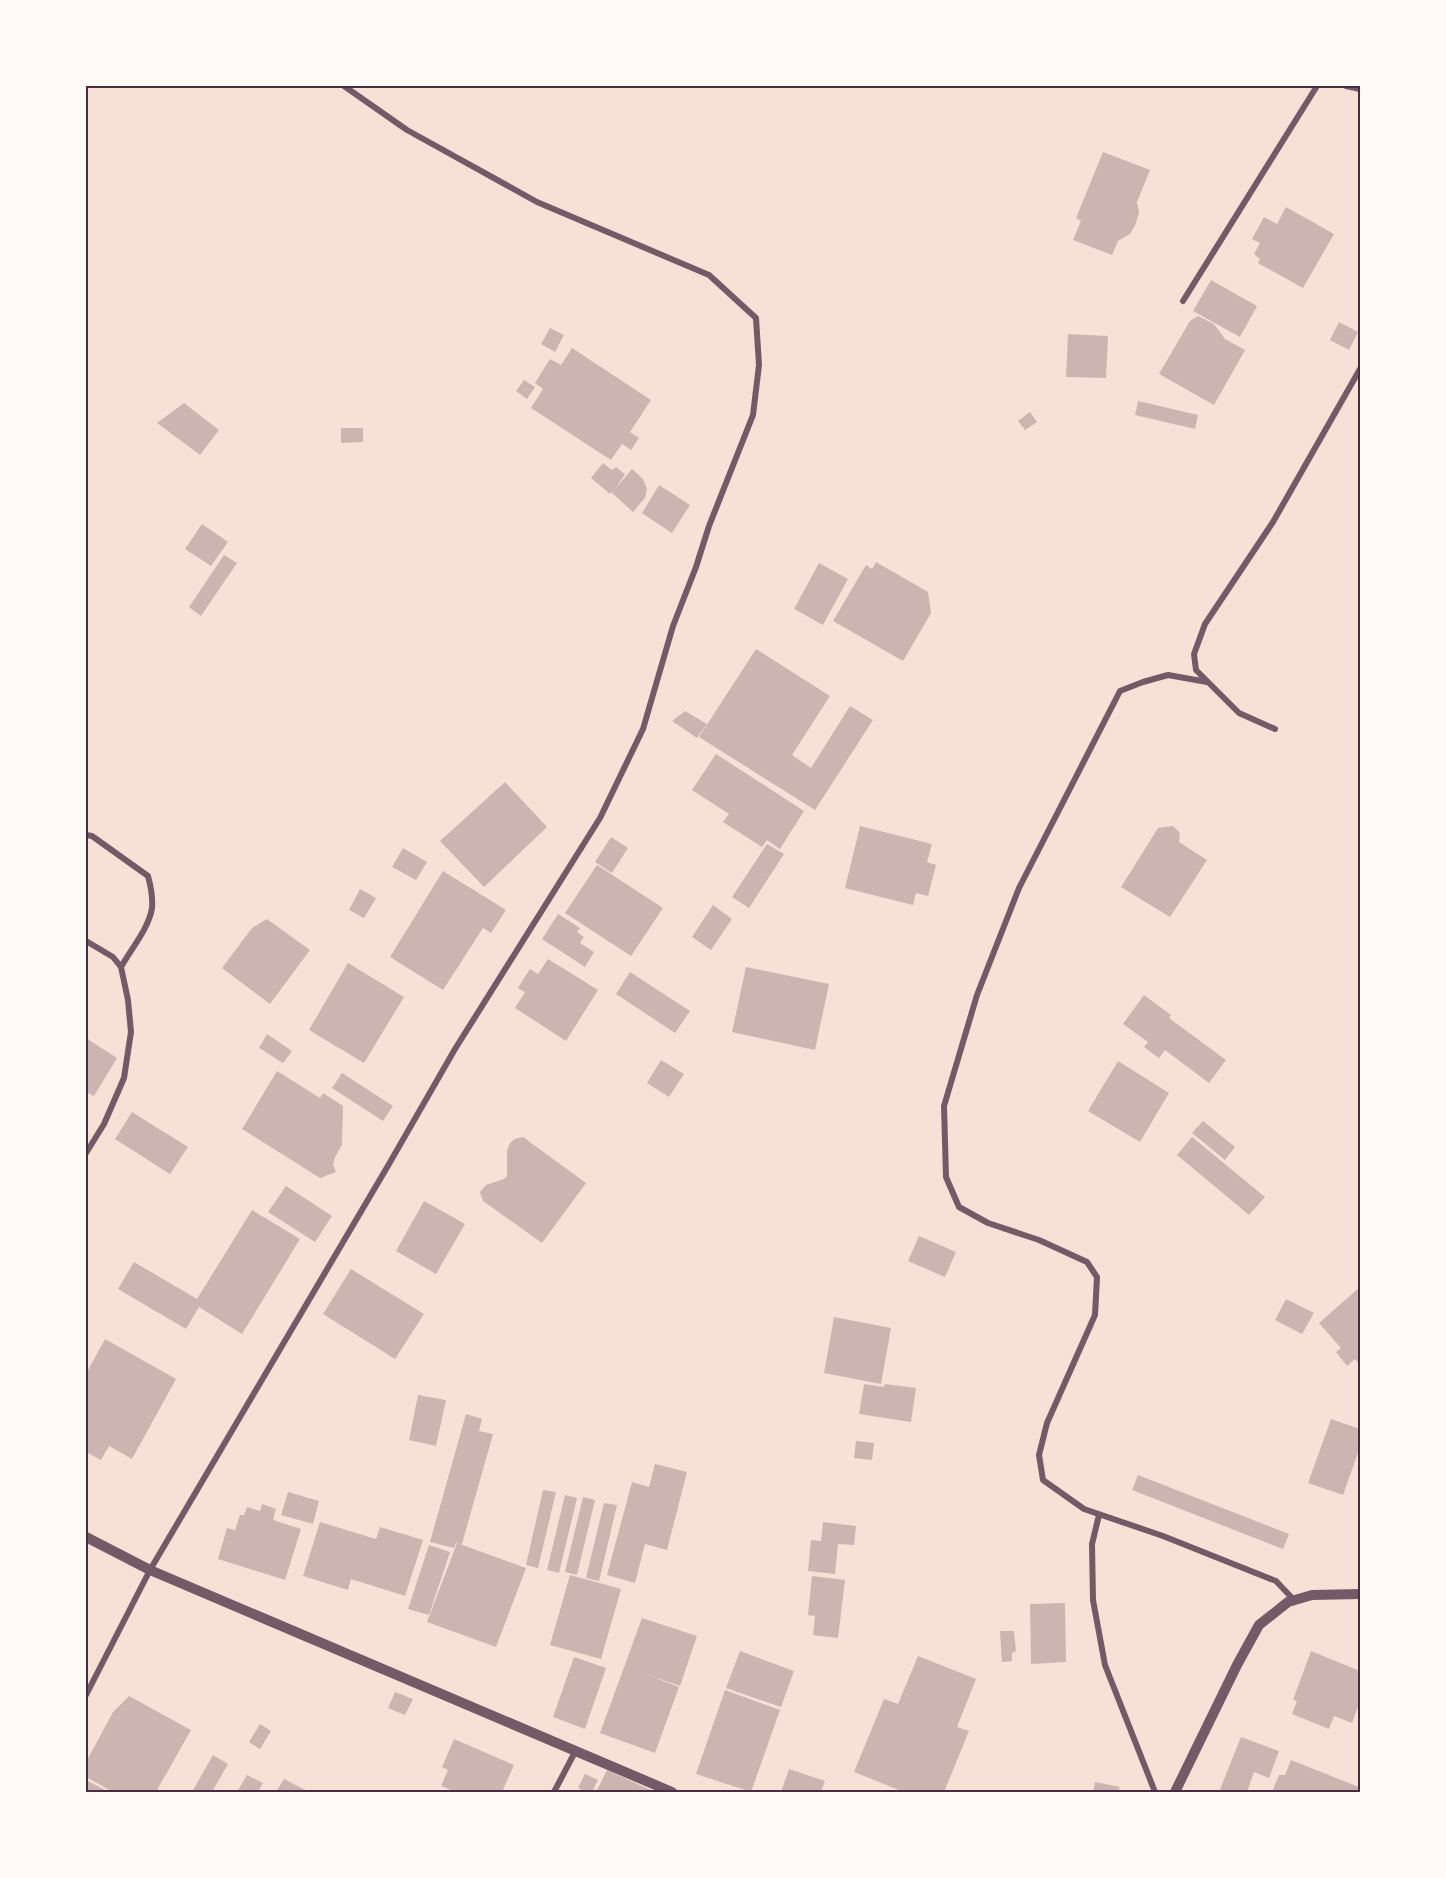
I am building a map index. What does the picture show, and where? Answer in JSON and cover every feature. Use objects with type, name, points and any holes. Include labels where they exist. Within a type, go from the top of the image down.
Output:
[{"type":"street","points":[[86,1695],[150,1570],[454,1049],[600,818],[643,729],[673,626],[753,415],[759,365],[756,318],[709,275],[537,202],[407,130],[344,86]]},
{"type":"street","points":[[1183,301],[1317,86]]},
{"type":"street","points":[[1346,86],[1360,89]]},
{"type":"street","points":[[1275,729],[1239,713],[1196,670],[1194,654],[1205,624],[1282,507],[1360,369]]},
{"type":"street","points":[[1207,682],[1168,675],[1120,691],[1019,888],[977,995],[944,1106],[946,1176],[959,1207],[988,1223],[1039,1240],[1087,1262],[1097,1277],[1095,1315],[1047,1423],[1039,1455],[1043,1480],[1084,1509],[1162,1536],[1276,1581],[1294,1600]]},
{"type":"street","points":[[86,835],[92,836],[148,876],[152,892],[152,910],[121,967]]},
{"type":"street","points":[[86,941],[113,957],[121,967],[128,1000],[131,1032],[124,1078],[104,1124],[86,1153]]},
{"type":"street","points":[[1099,1515],[1092,1544],[1093,1600],[1104,1665],[1155,1792]]},
{"type":"street","points":[[86,1537],[150,1570],[672,1792]]},
{"type":"street","points":[[1175,1792],[1259,1625],[1288,1602],[1294,1600],[1312,1595],[1360,1594]]},
{"type":"street","points":[[554,1792],[575,1752]]},
{"type":"building","points":[[1103,152],[1150,170],[1137,202],[1139,212],[1136,223],[1130,234],[1118,241],[1112,255],[1073,240],[1081,221],[1076,218]]},
{"type":"building","points":[[1286,207],[1334,234],[1303,288],[1258,263],[1260,259],[1254,254],[1260,243],[1252,239],[1264,217],[1277,224]]},
{"type":"building","points":[[1211,280],[1257,306],[1240,337],[1193,311]]},
{"type":"building","points":[[1198,316],[1214,324],[1225,339],[1245,350],[1214,405],[1159,374],[1190,321]]},
{"type":"building","points":[[1339,322],[1358,332],[1349,350],[1330,340]]},
{"type":"building","points":[[550,328],[564,335],[555,352],[541,344]]},
{"type":"building","points":[[1068,334],[1108,336],[1106,378],[1066,377]]},
{"type":"building","points":[[572,348],[651,400],[630,432],[639,438],[631,450],[622,444],[611,460],[531,408],[543,389],[535,383],[550,359],[561,365]]},
{"type":"building","points":[[524,380],[535,387],[527,399],[516,391]]},
{"type":"building","points":[[1138,401],[1198,415],[1195,429],[1135,415]]},
{"type":"building","points":[[184,403],[219,430],[200,455],[157,423]]},
{"type":"building","points":[[1030,412],[1037,422],[1025,430],[1018,421]]},
{"type":"building","points":[[341,428],[363,428],[363,442],[341,443]]},
{"type":"building","points":[[603,463],[612,470],[616,467],[625,474],[615,489],[632,469],[643,479],[647,489],[645,498],[633,512],[591,478]]},
{"type":"building","points":[[659,485],[690,505],[672,533],[642,513]]},
{"type":"building","points":[[202,524],[228,542],[211,566],[185,549]]},
{"type":"building","points":[[224,555],[237,563],[201,616],[189,607]]},
{"type":"building","points":[[876,562],[928,592],[931,613],[903,661],[833,621],[866,565],[872,569]]},
{"type":"building","points":[[819,563],[848,579],[823,625],[794,609]]},
{"type":"building","points":[[756,649],[830,696],[792,755],[811,768],[850,706],[873,720],[815,810],[699,737]]},
{"type":"building","points":[[685,711],[707,724],[697,738],[672,721]]},
{"type":"building","points":[[716,754],[804,811],[780,849],[767,840],[762,847],[723,822],[729,814],[692,790]]},
{"type":"building","points":[[505,782],[547,827],[484,887],[440,841]]},
{"type":"building","points":[[860,826],[932,844],[927,862],[936,865],[928,896],[916,893],[913,905],[845,888]]},
{"type":"building","points":[[1173,826],[1180,833],[1179,842],[1207,860],[1170,917],[1121,887],[1158,828]]},
{"type":"building","points":[[611,837],[628,848],[612,873],[595,862]]},
{"type":"building","points":[[767,844],[784,854],[749,908],[732,897]]},
{"type":"building","points":[[403,848],[427,862],[416,880],[392,867]]},
{"type":"building","points":[[597,865],[663,908],[631,956],[565,913]]},
{"type":"building","points":[[443,871],[506,910],[491,933],[483,928],[443,990],[390,957]]},
{"type":"building","points":[[360,889],[376,898],[364,918],[349,910]]},
{"type":"building","points":[[713,905],[732,919],[711,950],[692,937]]},
{"type":"building","points":[[558,914],[580,928],[577,932],[584,937],[580,943],[594,952],[585,967],[542,939]]},
{"type":"building","points":[[267,919],[310,950],[270,1004],[222,968],[252,928]]},
{"type":"building","points":[[548,959],[598,990],[566,1041],[515,1008],[525,992],[518,988],[530,969],[538,974]]},
{"type":"building","points":[[348,963],[404,997],[364,1063],[309,1030]]},
{"type":"building","points":[[746,967],[829,984],[815,1050],[732,1032]]},
{"type":"building","points":[[630,972],[690,1011],[675,1033],[616,994]]},
{"type":"building","points":[[1144,995],[1171,1015],[1169,1018],[1226,1060],[1209,1083],[1165,1050],[1159,1058],[1144,1047],[1148,1042],[1123,1024]]},
{"type":"building","points":[[267,1034],[292,1051],[283,1063],[259,1048]]},
{"type":"building","points":[[86,1038],[117,1058],[94,1096],[86,1092]]},
{"type":"building","points":[[661,1060],[684,1074],[669,1097],[647,1083]]},
{"type":"building","points":[[1118,1061],[1169,1093],[1140,1142],[1088,1111]]},
{"type":"building","points":[[277,1071],[320,1098],[323,1093],[343,1106],[342,1145],[333,1165],[336,1172],[320,1178],[242,1129]]},
{"type":"building","points":[[342,1073],[393,1106],[383,1121],[332,1088]]},
{"type":"building","points":[[132,1112],[188,1147],[170,1174],[115,1139]]},
{"type":"building","points":[[1203,1121],[1235,1147],[1225,1160],[1192,1133]]},
{"type":"building","points":[[523,1137],[586,1183],[542,1243],[483,1201],[480,1192],[486,1185],[507,1176],[507,1150],[510,1143]]},
{"type":"building","points":[[1192,1137],[1265,1197],[1249,1215],[1177,1155]]},
{"type":"building","points":[[286,1186],[332,1216],[315,1242],[268,1212]]},
{"type":"building","points":[[424,1201],[465,1224],[436,1274],[396,1251]]},
{"type":"building","points":[[252,1210],[300,1239],[242,1334],[199,1307],[186,1329],[118,1289],[134,1262],[197,1299]]},
{"type":"building","points":[[919,1236],[956,1252],[945,1277],[908,1261]]},
{"type":"building","points":[[351,1269],[424,1314],[395,1359],[323,1314]]},
{"type":"building","points":[[1360,1287],[1360,1365],[1355,1359],[1347,1366],[1336,1352],[1341,1348],[1319,1323]]},
{"type":"building","points":[[1286,1299],[1314,1313],[1302,1334],[1275,1320]]},
{"type":"building","points":[[834,1317],[891,1328],[881,1384],[824,1373]]},
{"type":"building","points":[[105,1339],[176,1379],[132,1459],[109,1446],[101,1460],[86,1452],[86,1374]]},
{"type":"building","points":[[864,1384],[916,1388],[911,1422],[859,1414]]},
{"type":"building","points":[[418,1395],[446,1400],[436,1446],[409,1440]]},
{"type":"building","points":[[466,1414],[482,1419],[479,1431],[493,1434],[462,1544],[456,1543],[454,1548],[430,1542]]},
{"type":"building","points":[[1331,1419],[1360,1429],[1360,1447],[1343,1495],[1308,1483]]},
{"type":"building","points":[[856,1441],[874,1443],[872,1460],[854,1458]]},
{"type":"building","points":[[655,1464],[687,1472],[667,1550],[645,1544],[635,1583],[607,1575],[632,1482],[649,1487]]},
{"type":"building","points":[[1138,1475],[1289,1534],[1283,1549],[1132,1490]]},
{"type":"building","points":[[543,1490],[556,1492],[538,1568],[526,1565]]},
{"type":"building","points":[[288,1492],[319,1501],[313,1524],[281,1515]]},
{"type":"building","points":[[565,1495],[577,1498],[559,1573],[547,1570]]},
{"type":"building","points":[[583,1497],[595,1500],[577,1575],[565,1572]]},
{"type":"building","points":[[604,1503],[617,1505],[599,1581],[586,1578]]},
{"type":"building","points":[[262,1504],[276,1509],[273,1520],[301,1529],[285,1580],[218,1559],[227,1528],[235,1530],[240,1515],[244,1515],[247,1507],[260,1511]]},
{"type":"building","points":[[320,1522],[376,1539],[380,1527],[423,1540],[405,1596],[351,1579],[348,1590],[303,1576]]},
{"type":"building","points":[[823,1522],[856,1526],[854,1545],[838,1544],[835,1574],[808,1571],[811,1540],[821,1541]]},
{"type":"building","points":[[457,1543],[526,1568],[496,1647],[427,1622]]},
{"type":"building","points":[[429,1545],[450,1552],[429,1615],[408,1609]]},
{"type":"building","points":[[570,1575],[621,1589],[601,1659],[550,1645]]},
{"type":"building","points":[[812,1576],[845,1580],[838,1638],[813,1635],[815,1616],[808,1615]]},
{"type":"building","points":[[1065,1603],[1066,1662],[1031,1664],[1030,1604]]},
{"type":"building","points":[[642,1618],[697,1636],[680,1686],[643,1673],[679,1687],[655,1753],[600,1733]]},
{"type":"building","points":[[1000,1631],[1014,1631],[1016,1651],[1012,1653],[1012,1661],[1002,1662]]},
{"type":"building","points":[[740,1651],[794,1671],[781,1707],[726,1688]]},
{"type":"building","points":[[1311,1651],[1360,1671],[1360,1701],[1352,1723],[1334,1716],[1329,1729],[1292,1714],[1297,1701],[1293,1700]]},
{"type":"building","points":[[918,1656],[976,1679],[957,1727],[969,1731],[944,1792],[904,1792],[854,1772],[884,1699],[898,1704]]},
{"type":"building","points":[[574,1657],[606,1668],[585,1729],[553,1717]]},
{"type":"building","points":[[725,1690],[780,1710],[751,1792],[696,1774]]},
{"type":"building","points":[[395,1692],[413,1699],[405,1715],[388,1708]]},
{"type":"building","points":[[129,1696],[191,1730],[156,1792],[113,1792],[86,1777],[86,1762],[113,1712]]},
{"type":"building","points":[[260,1724],[271,1731],[260,1749],[249,1742]]},
{"type":"building","points":[[1241,1737],[1279,1751],[1269,1778],[1254,1772],[1247,1792],[1219,1792]]},
{"type":"building","points":[[454,1739],[514,1765],[502,1792],[456,1792],[441,1786],[448,1770],[442,1767]]},
{"type":"building","points":[[213,1755],[228,1764],[212,1792],[192,1792]]},
{"type":"building","points":[[1291,1760],[1359,1787],[1357,1792],[1272,1792],[1279,1775],[1285,1775]]},
{"type":"building","points":[[789,1769],[825,1781],[821,1792],[781,1792]]},
{"type":"building","points":[[607,1770],[655,1792],[596,1792]]},
{"type":"building","points":[[585,1774],[598,1780],[592,1792],[578,1788]]},
{"type":"building","points":[[247,1775],[263,1783],[258,1792],[237,1792]]},
{"type":"building","points":[[284,1779],[309,1792],[276,1792]]},
{"type":"building","points":[[86,1780],[109,1792],[86,1792]]},
{"type":"building","points":[[1095,1782],[1120,1787],[1118,1792],[1093,1792]]}]
